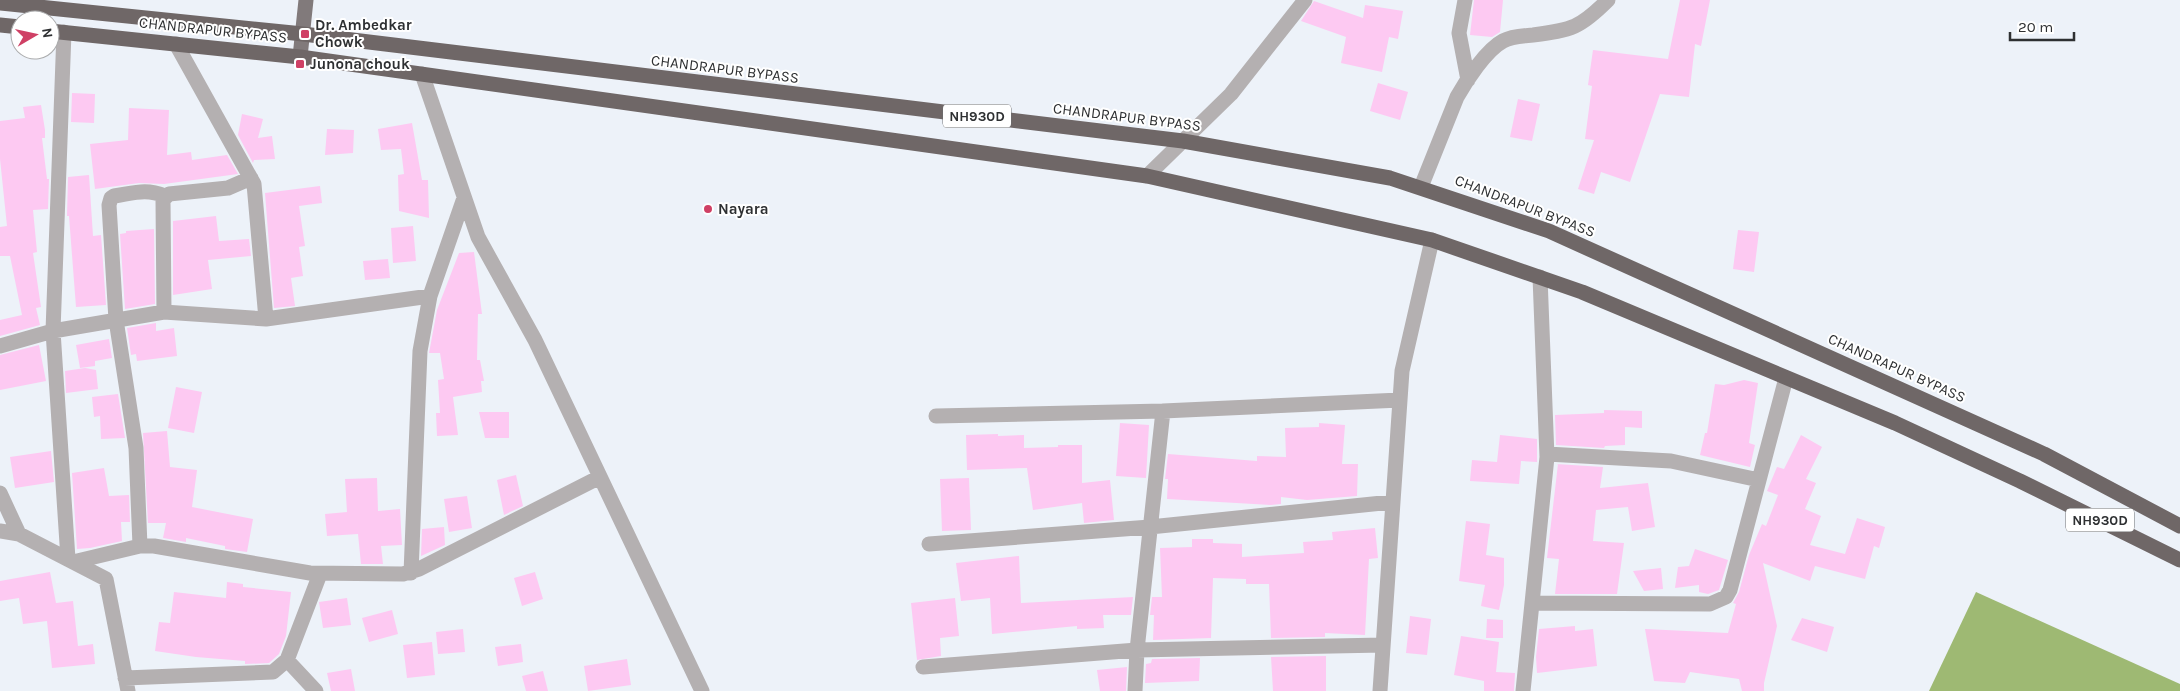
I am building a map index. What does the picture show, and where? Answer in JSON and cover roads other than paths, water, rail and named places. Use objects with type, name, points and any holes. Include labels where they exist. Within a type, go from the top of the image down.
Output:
[{"type":"highway","name":"CHANDRAPUR BYPASS","points":[[0,3],[303,34],[1183,141],[1390,178],[1549,231],[2044,454],[2180,526]]},
{"type":"highway","name":"CHANDRAPUR BYPASS","points":[[60,31],[300,57],[1148,176],[1432,240],[1582,292],[1895,423],[2020,480],[2180,560]]},
{"type":"main road","points":[[300,57],[306,0]]},
{"type":"street","points":[[1148,176],[1231,94],[1305,0]]},
{"type":"street","points":[[1465,0],[1459,33],[1468,80]]},
{"type":"street","points":[[1421,187],[1457,97],[1495,46],[1504,40],[1576,27],[1590,19],[1608,0]]},
{"type":"street","points":[[176,44],[256,190],[266,320]]},
{"type":"street","points":[[57,60],[53,331],[71,560]]},
{"type":"street","points":[[422,74],[478,237],[535,340],[702,691]]},
{"type":"street","points":[[140,546],[135,442],[116,320],[109,205],[111,198],[146,190],[165,196],[228,188],[251,178]]},
{"type":"street","points":[[164,312],[162,204],[165,196]]},
{"type":"street","points":[[411,572],[420,351],[430,296],[464,198]]},
{"type":"street","points":[[1380,691],[1402,370],[1432,240]]},
{"type":"street","points":[[1523,691],[1547,454],[1540,277]]},
{"type":"street","points":[[0,346],[53,331],[164,312],[266,320],[430,296]]},
{"type":"street","points":[[1532,603],[1710,604],[1726,597],[1730,590],[1786,378]]},
{"type":"street","points":[[936,416],[1163,411],[1400,400]]},
{"type":"street","points":[[1135,691],[1137,650],[1163,411]]},
{"type":"street","points":[[1547,454],[1672,461],[1760,480]]},
{"type":"street","points":[[71,560],[140,546],[166,547],[320,574],[411,572],[600,477]]},
{"type":"street","points":[[0,493],[19,534]]},
{"type":"street","points":[[929,544],[1150,527],[1392,502]]},
{"type":"street","points":[[0,531],[19,534],[106,578],[127,684],[273,672],[287,660],[320,574]]},
{"type":"street","points":[[923,668],[1137,650],[1383,645]]},
{"type":"street","points":[[287,660],[316,691]]},
{"type":"place","name":"Dr. Ambedkar Chowk","points":[[305,34]]},
{"type":"place","name":"Junona chouk","points":[[300,64]]},
{"type":"place","name":"Nayara","points":[[708,209]]}]
